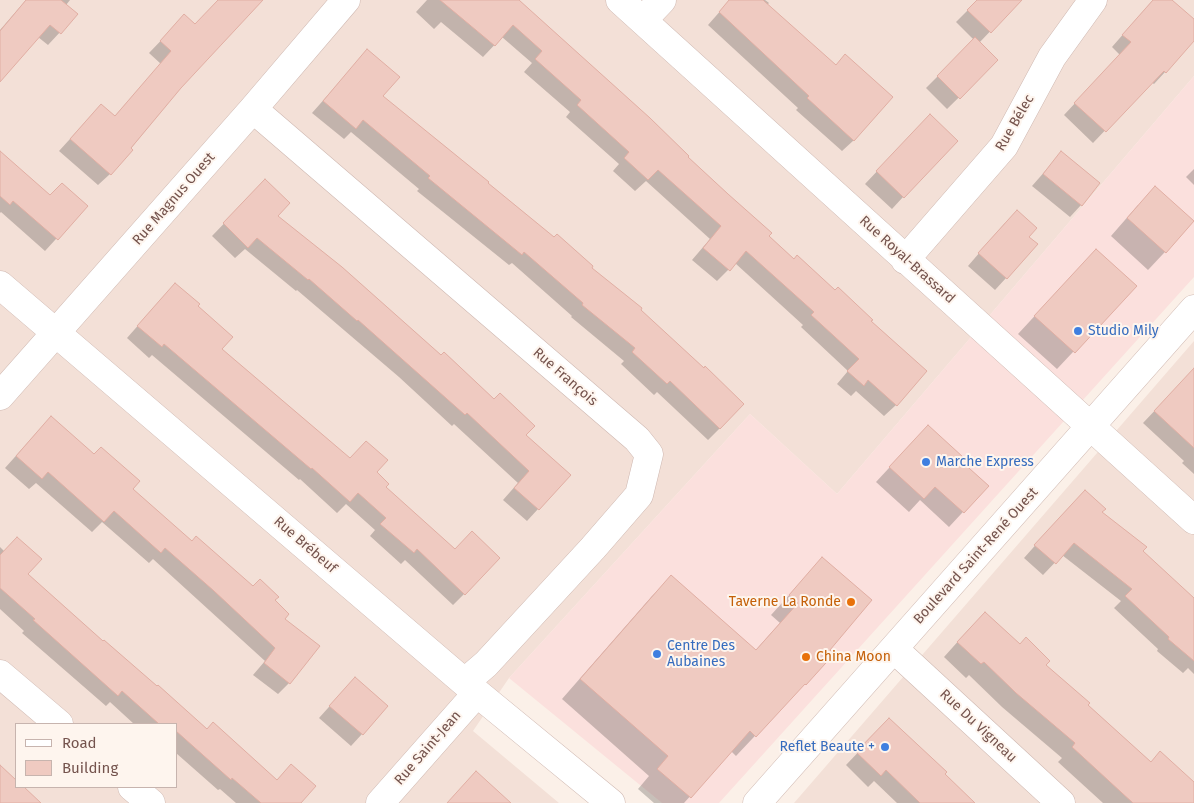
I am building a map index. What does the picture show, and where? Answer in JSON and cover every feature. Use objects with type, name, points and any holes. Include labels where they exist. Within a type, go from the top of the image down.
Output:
[{"type":"street","name":"Rue Magnus Ouest","points":[[0,396],[253,109],[346,0]]},
{"type":"street","name":"Rue Royal-Brassard","points":[[620,0],[1194,520]]},
{"type":"street","points":[[644,20],[662,0]]},
{"type":"street","name":"Rue Bélec","points":[[905,260],[1004,146],[1052,57],[1093,0]]},
{"type":"street","name":"Rue François","points":[[253,109],[637,439],[648,454],[638,495],[593,548],[486,664],[471,688]]},
{"type":"street","name":"Rue Brébeuf","points":[[0,285],[471,688],[611,803]]},
{"type":"street","name":"Boulevard Saint-René Ouest","points":[[757,803],[1194,309]]},
{"type":"street","name":"Rue Du Vigneau","points":[[894,649],[1061,803]]},
{"type":"street","points":[[0,674],[58,723]]},
{"type":"street","name":"Rue Saint-Jean","points":[[380,803],[471,688]]},
{"type":"street","points":[[133,788],[151,803]]},
{"type":"shaded area","points":[[0,0],[1194,0],[1194,76],[837,494],[750,414],[509,678],[473,731],[559,803],[0,803]]},
{"type":"shaded area","points":[[1194,76],[1194,277],[719,803],[662,803],[509,678],[750,414],[837,494]]},
{"type":"shaded area","points":[[1194,341],[1194,803],[794,803]]},
{"type":"building","points":[[26,0],[61,0],[78,14],[61,34],[50,25],[0,82],[0,31]]},
{"type":"building","points":[[218,0],[263,0],[181,88],[111,175],[70,139],[101,104],[115,116],[171,51],[160,41],[184,14],[195,24]]},
{"type":"building","points":[[440,0],[519,0],[650,118],[688,157],[772,233],[769,236],[794,259],[797,255],[835,290],[838,287],[873,320],[871,321],[927,371],[897,406],[868,380],[864,386],[847,371],[859,359],[811,315],[814,312],[746,251],[730,271],[703,248],[721,226],[658,170],[648,180],[624,158],[629,152],[577,105],[581,100],[535,59],[542,51],[513,25],[495,46]]},
{"type":"building","points":[[729,0],[763,0],[836,65],[845,54],[893,97],[854,141],[719,12]]},
{"type":"building","points":[[977,0],[1022,0],[991,33],[967,10]]},
{"type":"building","points":[[1153,0],[1172,0],[1194,19],[1194,41],[1166,73],[1164,71],[1106,132],[1074,103],[1131,42],[1122,35]]},
{"type":"building","points":[[975,37],[998,60],[960,99],[937,76]]},
{"type":"building","points":[[367,49],[400,77],[383,96],[554,237],[557,234],[593,266],[592,268],[642,308],[641,310],[704,368],[705,366],[744,404],[720,429],[670,381],[667,384],[632,352],[635,348],[582,305],[583,303],[524,252],[522,255],[428,178],[430,176],[363,120],[356,129],[323,101]]},
{"type":"building","points":[[930,114],[958,141],[904,198],[876,171]]},
{"type":"building","points":[[0,151],[50,195],[62,183],[88,206],[58,240],[13,201],[10,205],[0,196]]},
{"type":"building","points":[[1061,151],[1100,183],[1082,206],[1043,174]]},
{"type":"building","points":[[265,179],[290,203],[278,216],[342,267],[441,355],[444,352],[494,399],[500,393],[535,426],[526,435],[571,475],[539,510],[514,488],[529,471],[467,413],[465,415],[358,320],[257,238],[248,248],[223,223]]},
{"type":"building","points":[[1155,186],[1194,221],[1166,253],[1127,218]]},
{"type":"building","points":[[1017,210],[1037,228],[1029,237],[1038,244],[1007,279],[978,253]]},
{"type":"building","points":[[1096,249],[1137,286],[1075,353],[1034,316]]},
{"type":"building","points":[[175,283],[200,304],[198,306],[233,337],[222,349],[350,458],[366,441],[388,460],[377,472],[389,484],[386,487],[455,549],[472,531],[500,558],[465,595],[417,549],[414,553],[380,524],[386,518],[358,493],[350,502],[164,344],[162,347],[137,326]]},
{"type":"building","points":[[1194,368],[1194,448],[1154,411]]},
{"type":"building","points":[[51,416],[94,454],[101,447],[140,481],[133,489],[192,541],[196,536],[253,586],[260,579],[279,597],[275,600],[289,614],[285,619],[320,646],[290,684],[264,663],[275,648],[165,548],[161,553],[114,511],[104,522],[48,472],[42,479],[16,456]]},
{"type":"building","name":"Marche Express","points":[[928,425],[963,457],[960,460],[989,486],[964,513],[935,487],[924,499],[889,467]]},
{"type":"building","points":[[1085,490],[1106,509],[1102,512],[1147,547],[1143,551],[1194,598],[1194,661],[1168,639],[1169,637],[1125,596],[1132,589],[1074,543],[1056,564],[1034,545]]},
{"type":"building","points":[[17,537],[42,559],[28,574],[103,641],[158,685],[207,729],[213,722],[277,780],[291,764],[316,786],[301,803],[261,803],[232,778],[231,780],[178,733],[178,723],[158,723],[122,691],[118,696],[33,620],[35,619],[0,588],[0,555]]},
{"type":"building","points":[[822,557],[872,600],[830,650],[834,654],[806,685],[756,737],[750,731],[691,798],[657,769],[668,756],[580,679],[671,575],[756,650],[798,603],[789,595]]},
{"type":"building","points":[[985,612],[1020,644],[1026,637],[1050,661],[1046,665],[1090,703],[1088,705],[1151,762],[1160,751],[1194,782],[1194,803],[1133,803],[1122,793],[1072,747],[1075,743],[1016,693],[984,662],[981,664],[957,642]]},
{"type":"building","points":[[355,677],[388,706],[363,735],[329,706]]},
{"type":"building","points":[[889,718],[947,772],[945,774],[975,803],[920,803],[886,770],[881,776],[856,752]]},
{"type":"building","points":[[0,765],[15,779],[15,788],[25,788],[41,803],[0,803]]},
{"type":"building","points":[[476,771],[511,803],[447,803]]},
{"type":"place","name":"Studio Mily","points":[[1078,331]]},
{"type":"place","name":"Marche Express","points":[[926,462]]},
{"type":"place","name":"Taverne La Ronde","points":[[851,602]]},
{"type":"place","name":"Centre Des Aubaines","points":[[657,654]]},
{"type":"place","name":"China Moon","points":[[806,657]]},
{"type":"place","name":"Reflet Beaute +","points":[[885,747]]}]
